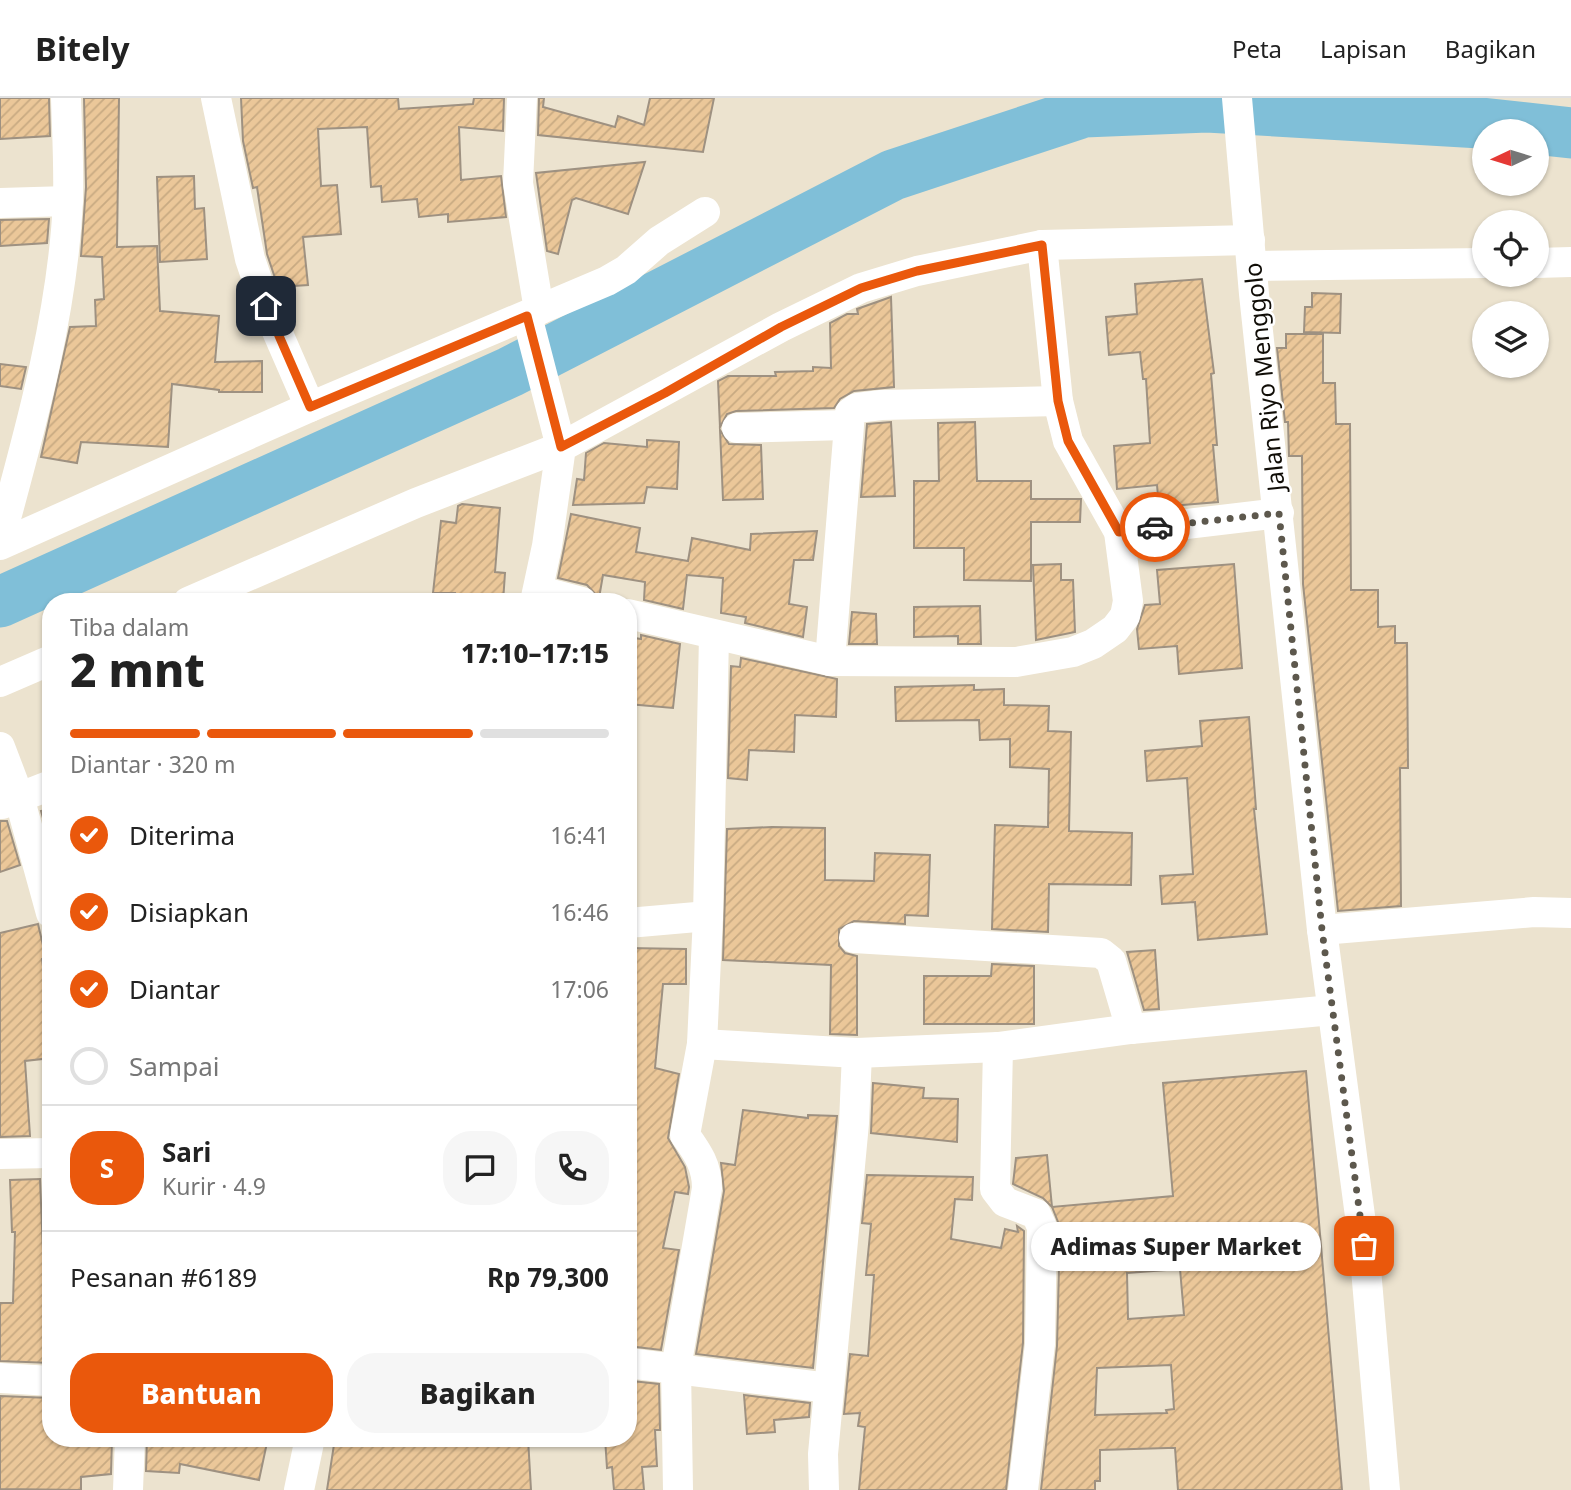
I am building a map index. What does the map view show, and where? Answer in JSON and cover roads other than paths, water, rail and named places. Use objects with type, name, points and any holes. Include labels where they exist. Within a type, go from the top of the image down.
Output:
[{"type":"street","points":[[0,542],[40,393],[68,201],[66,98]]},
{"type":"street","points":[[216,98],[250,259],[266,306],[310,407]]},
{"type":"street","points":[[522,98],[518,183],[532,316],[561,447],[538,593]]},
{"type":"street","name":"Jalan Riyo Menggolo","points":[[1237,98],[1322,930],[1364,1246],[1385,1490]]},
{"type":"street","points":[[0,203],[68,201]]},
{"type":"street","points":[[0,542],[310,407],[532,316],[607,281],[626,270],[659,240],[705,212]]},
{"type":"street","points":[[637,616],[830,661],[1016,662],[1073,652],[1093,644],[1115,629],[1125,616],[1128,601],[1119,532],[1068,441],[1058,401],[1042,245]]},
{"type":"street","points":[[209,593],[416,503],[561,447],[665,393],[781,327],[861,288],[917,271],[1042,245],[1472,262]]},
{"type":"street","points":[[1549,263],[1571,262]]},
{"type":"street","points":[[830,661],[847,425],[852,411],[881,405],[1058,401]]},
{"type":"street","points":[[737,428],[847,425]]},
{"type":"street","points":[[1119,532],[1279,513]]},
{"type":"street","points":[[678,1490],[676,1367],[707,1188],[707,1174],[702,1158],[685,1135],[702,1044],[708,916],[714,636]]},
{"type":"street","points":[[0,682],[42,664]]},
{"type":"street","points":[[0,747],[9,801],[42,889]]},
{"type":"street","points":[[9,801],[42,788]]},
{"type":"street","points":[[1322,930],[1534,912],[1571,913]]},
{"type":"street","points":[[637,922],[708,916]]},
{"type":"street","points":[[854,937],[1101,953],[1111,961],[1131,1029]]},
{"type":"street","points":[[702,1044],[857,1054],[998,1047],[1131,1029],[1332,1010]]},
{"type":"street","points":[[998,1047],[995,1189],[1005,1202],[1037,1214],[1042,1227],[1041,1344],[1023,1490]]},
{"type":"street","points":[[824,1490],[823,1454],[855,1124],[857,1054]]},
{"type":"street","points":[[0,1154],[42,1153]]},
{"type":"street","points":[[637,1364],[829,1388]]},
{"type":"street","points":[[0,1378],[42,1380]]},
{"type":"street","points":[[128,1490],[130,1447]]},
{"type":"street","points":[[299,1490],[308,1447]]},
{"type":"waterway","points":[[0,602],[510,372],[893,175],[1084,112],[1207,107],[1481,123],[1571,133]]},
{"type":"place","name":"Adimas Super Market","points":[[1364,1246]]}]
